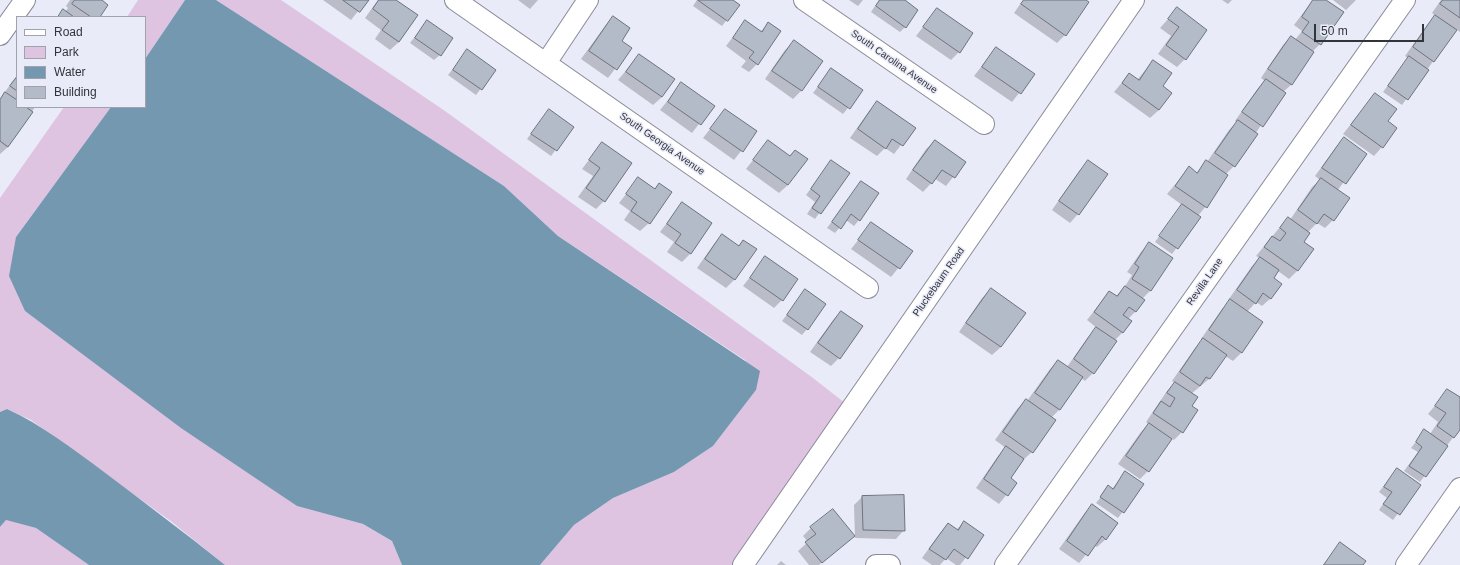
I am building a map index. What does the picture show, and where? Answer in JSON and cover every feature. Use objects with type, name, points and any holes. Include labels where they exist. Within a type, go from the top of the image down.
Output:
[{"type":"street","points":[[0,35],[25,0]]},
{"type":"street","name":"South Georgia Avenue","points":[[455,0],[868,288]]},
{"type":"street","points":[[546,63],[588,0]]},
{"type":"street","name":"South Carolina Avenue","points":[[804,0],[984,124]]},
{"type":"street","name":"Pluckebaum Road","points":[[743,565],[1134,0]]},
{"type":"street","name":"Revilla Lane","points":[[1005,565],[1405,0]]},
{"type":"street","points":[[1406,565],[1460,488]]},
{"type":"green space","points":[[138,0],[185,0],[146,58],[146,16],[128,16]]},
{"type":"green space","points":[[216,0],[281,0],[445,111],[813,378],[845,403],[732,565],[540,565],[574,525],[613,498],[674,472],[713,446],[756,390],[745,360],[558,236],[504,186]]},
{"type":"green space","points":[[63,108],[110,108],[16,237],[25,311],[297,506],[363,524],[392,541],[402,565],[225,565],[172,522],[31,420],[7,409],[0,412],[0,198]]},
{"type":"green space","points":[[6,520],[36,528],[89,565],[0,565],[0,527]]},
{"type":"water","points":[[185,0],[216,0],[504,186],[558,236],[760,371],[756,390],[713,446],[674,472],[613,498],[574,525],[540,565],[402,565],[392,541],[363,524],[297,506],[181,428],[25,311],[9,276],[16,237],[110,108],[146,108],[146,58]]},
{"type":"water","points":[[7,409],[33,422],[69,446],[225,565],[89,565],[36,528],[6,520],[0,527],[0,412]]},
{"type":"building","points":[[75,0],[102,0],[108,5],[101,16],[90,16],[72,4]]},
{"type":"building","points":[[343,0],[369,0],[360,12]]},
{"type":"building","points":[[379,0],[396,0],[418,15],[399,42],[382,30],[389,21],[373,9]]},
{"type":"building","points":[[698,0],[733,0],[740,5],[728,21]]},
{"type":"building","points":[[880,0],[905,0],[918,10],[906,28],[876,6]]},
{"type":"building","points":[[1024,0],[1086,0],[1089,2],[1066,36],[1021,4]]},
{"type":"building","points":[[1313,0],[1326,0],[1344,12],[1321,45],[1302,32],[1309,22],[1302,17]]},
{"type":"building","points":[[1443,0],[1460,0],[1460,18],[1440,4]]},
{"type":"building","points":[[1177,7],[1207,30],[1186,60],[1166,45],[1179,27],[1168,19]]},
{"type":"building","points":[[937,8],[973,33],[960,53],[923,27]]},
{"type":"building","points":[[63,9],[73,16],[59,16]]},
{"type":"building","points":[[1435,15],[1457,30],[1434,62],[1413,47]]},
{"type":"building","points":[[613,16],[630,28],[622,41],[632,48],[617,70],[589,51]]},
{"type":"building","points":[[427,20],[453,38],[441,56],[415,38]]},
{"type":"building","points":[[745,20],[762,32],[768,22],[781,31],[758,65],[749,58],[754,52],[733,38]]},
{"type":"building","points":[[1291,36],[1314,52],[1292,85],[1268,69]]},
{"type":"building","points":[[794,40],[823,61],[802,91],[772,71]]},
{"type":"building","points":[[996,47],[1035,74],[1021,94],[982,67]]},
{"type":"building","points":[[467,49],[496,70],[482,90],[453,70]]},
{"type":"building","points":[[639,54],[675,79],[662,97],[626,72]]},
{"type":"building","points":[[1409,56],[1429,70],[1408,100],[1388,86]]},
{"type":"building","points":[[1153,60],[1172,73],[1163,86],[1172,93],[1159,110],[1122,83],[1129,73],[1139,80]]},
{"type":"building","points":[[831,68],[863,90],[850,109],[818,87]]},
{"type":"building","points":[[16,78],[16,90],[10,86]]},
{"type":"building","points":[[1266,79],[1286,93],[1263,127],[1242,112]]},
{"type":"building","points":[[681,82],[715,106],[701,125],[668,102]]},
{"type":"building","points":[[5,92],[16,99],[16,108],[27,108],[33,112],[8,147],[0,141],[0,100]]},
{"type":"building","points":[[1375,93],[1397,109],[1388,121],[1397,128],[1383,148],[1351,125]]},
{"type":"building","points":[[877,101],[916,128],[903,146],[892,139],[886,149],[858,129]]},
{"type":"building","points":[[549,109],[574,127],[557,151],[531,134]]},
{"type":"building","points":[[725,109],[757,131],[743,152],[710,129]]},
{"type":"building","points":[[1238,120],[1258,134],[1235,167],[1215,153]]},
{"type":"building","points":[[1344,137],[1367,154],[1346,184],[1322,168]]},
{"type":"building","points":[[768,140],[790,156],[795,150],[808,159],[788,185],[753,160]]},
{"type":"building","points":[[935,140],[966,162],[955,178],[942,170],[932,184],[913,170]]},
{"type":"building","points":[[602,142],[632,163],[605,202],[586,188],[600,168],[589,160]]},
{"type":"building","points":[[831,160],[850,173],[821,214],[812,208],[820,196],[811,189]]},
{"type":"building","points":[[1088,160],[1108,174],[1079,215],[1059,201]]},
{"type":"building","points":[[1206,160],[1228,175],[1207,208],[1175,186],[1189,166],[1197,173]]},
{"type":"building","points":[[638,177],[655,189],[659,183],[672,192],[650,224],[631,211],[637,202],[626,194]]},
{"type":"building","points":[[1321,178],[1350,198],[1334,221],[1324,214],[1317,224],[1298,210]]},
{"type":"building","points":[[861,181],[879,193],[860,221],[851,214],[841,229],[832,222]]},
{"type":"building","points":[[682,202],[712,223],[691,254],[675,243],[681,234],[667,224]]},
{"type":"building","points":[[1182,204],[1201,217],[1178,249],[1159,236]]},
{"type":"building","points":[[1288,217],[1310,233],[1304,242],[1314,249],[1298,271],[1264,247],[1272,236],[1280,241],[1286,233],[1280,228]]},
{"type":"building","points":[[871,222],[913,251],[900,269],[858,240]]},
{"type":"building","points":[[722,234],[739,246],[743,240],[757,249],[735,280],[705,259]]},
{"type":"building","points":[[1149,242],[1173,258],[1151,291],[1132,279],[1139,267],[1135,264]]},
{"type":"building","points":[[765,256],[798,279],[783,301],[750,278]]},
{"type":"building","points":[[1260,257],[1279,270],[1274,278],[1282,284],[1271,299],[1263,293],[1256,304],[1237,290]]},
{"type":"building","points":[[1125,286],[1145,300],[1136,312],[1129,307],[1123,315],[1132,321],[1123,333],[1094,312],[1109,291],[1117,296]]},
{"type":"building","points":[[991,288],[1026,313],[1001,347],[966,323]]},
{"type":"building","points":[[805,289],[826,304],[808,330],[787,315]]},
{"type":"building","points":[[1230,299],[1263,322],[1242,353],[1209,330]]},
{"type":"building","points":[[841,311],[863,326],[840,359],[818,343]]},
{"type":"building","points":[[1096,327],[1117,341],[1094,374],[1074,359]]},
{"type":"building","points":[[1203,338],[1227,355],[1210,379],[1206,377],[1200,386],[1180,372]]},
{"type":"building","points":[[1058,360],[1083,377],[1060,410],[1035,393]]},
{"type":"building","points":[[1175,382],[1198,397],[1192,406],[1198,410],[1183,433],[1153,413],[1161,401],[1170,407],[1175,398],[1167,393]]},
{"type":"building","points":[[1447,389],[1460,397],[1460,430],[1454,438],[1437,426],[1446,413],[1435,406]]},
{"type":"building","points":[[1026,399],[1056,420],[1033,453],[1003,432]]},
{"type":"building","points":[[1149,423],[1172,439],[1149,472],[1126,456]]},
{"type":"building","points":[[1424,429],[1448,446],[1426,477],[1409,466],[1422,447],[1416,442]]},
{"type":"building","points":[[1006,446],[1024,459],[1011,478],[1017,483],[1008,496],[984,479]]},
{"type":"building","points":[[1397,468],[1421,485],[1400,515],[1383,504],[1392,492],[1384,487]]},
{"type":"building","points":[[1125,471],[1144,484],[1124,513],[1100,497],[1108,485],[1113,489]]},
{"type":"building","points":[[904,495],[905,531],[863,530],[862,496]]},
{"type":"building","points":[[1092,504],[1118,523],[1106,540],[1102,536],[1088,556],[1067,541]]},
{"type":"building","points":[[833,509],[855,536],[822,563],[805,542],[816,534],[810,527]]},
{"type":"building","points":[[964,521],[984,535],[968,559],[954,549],[946,560],[929,549],[948,523],[958,530]]},
{"type":"building","points":[[1340,542],[1366,561],[1363,565],[1324,565]]}]
